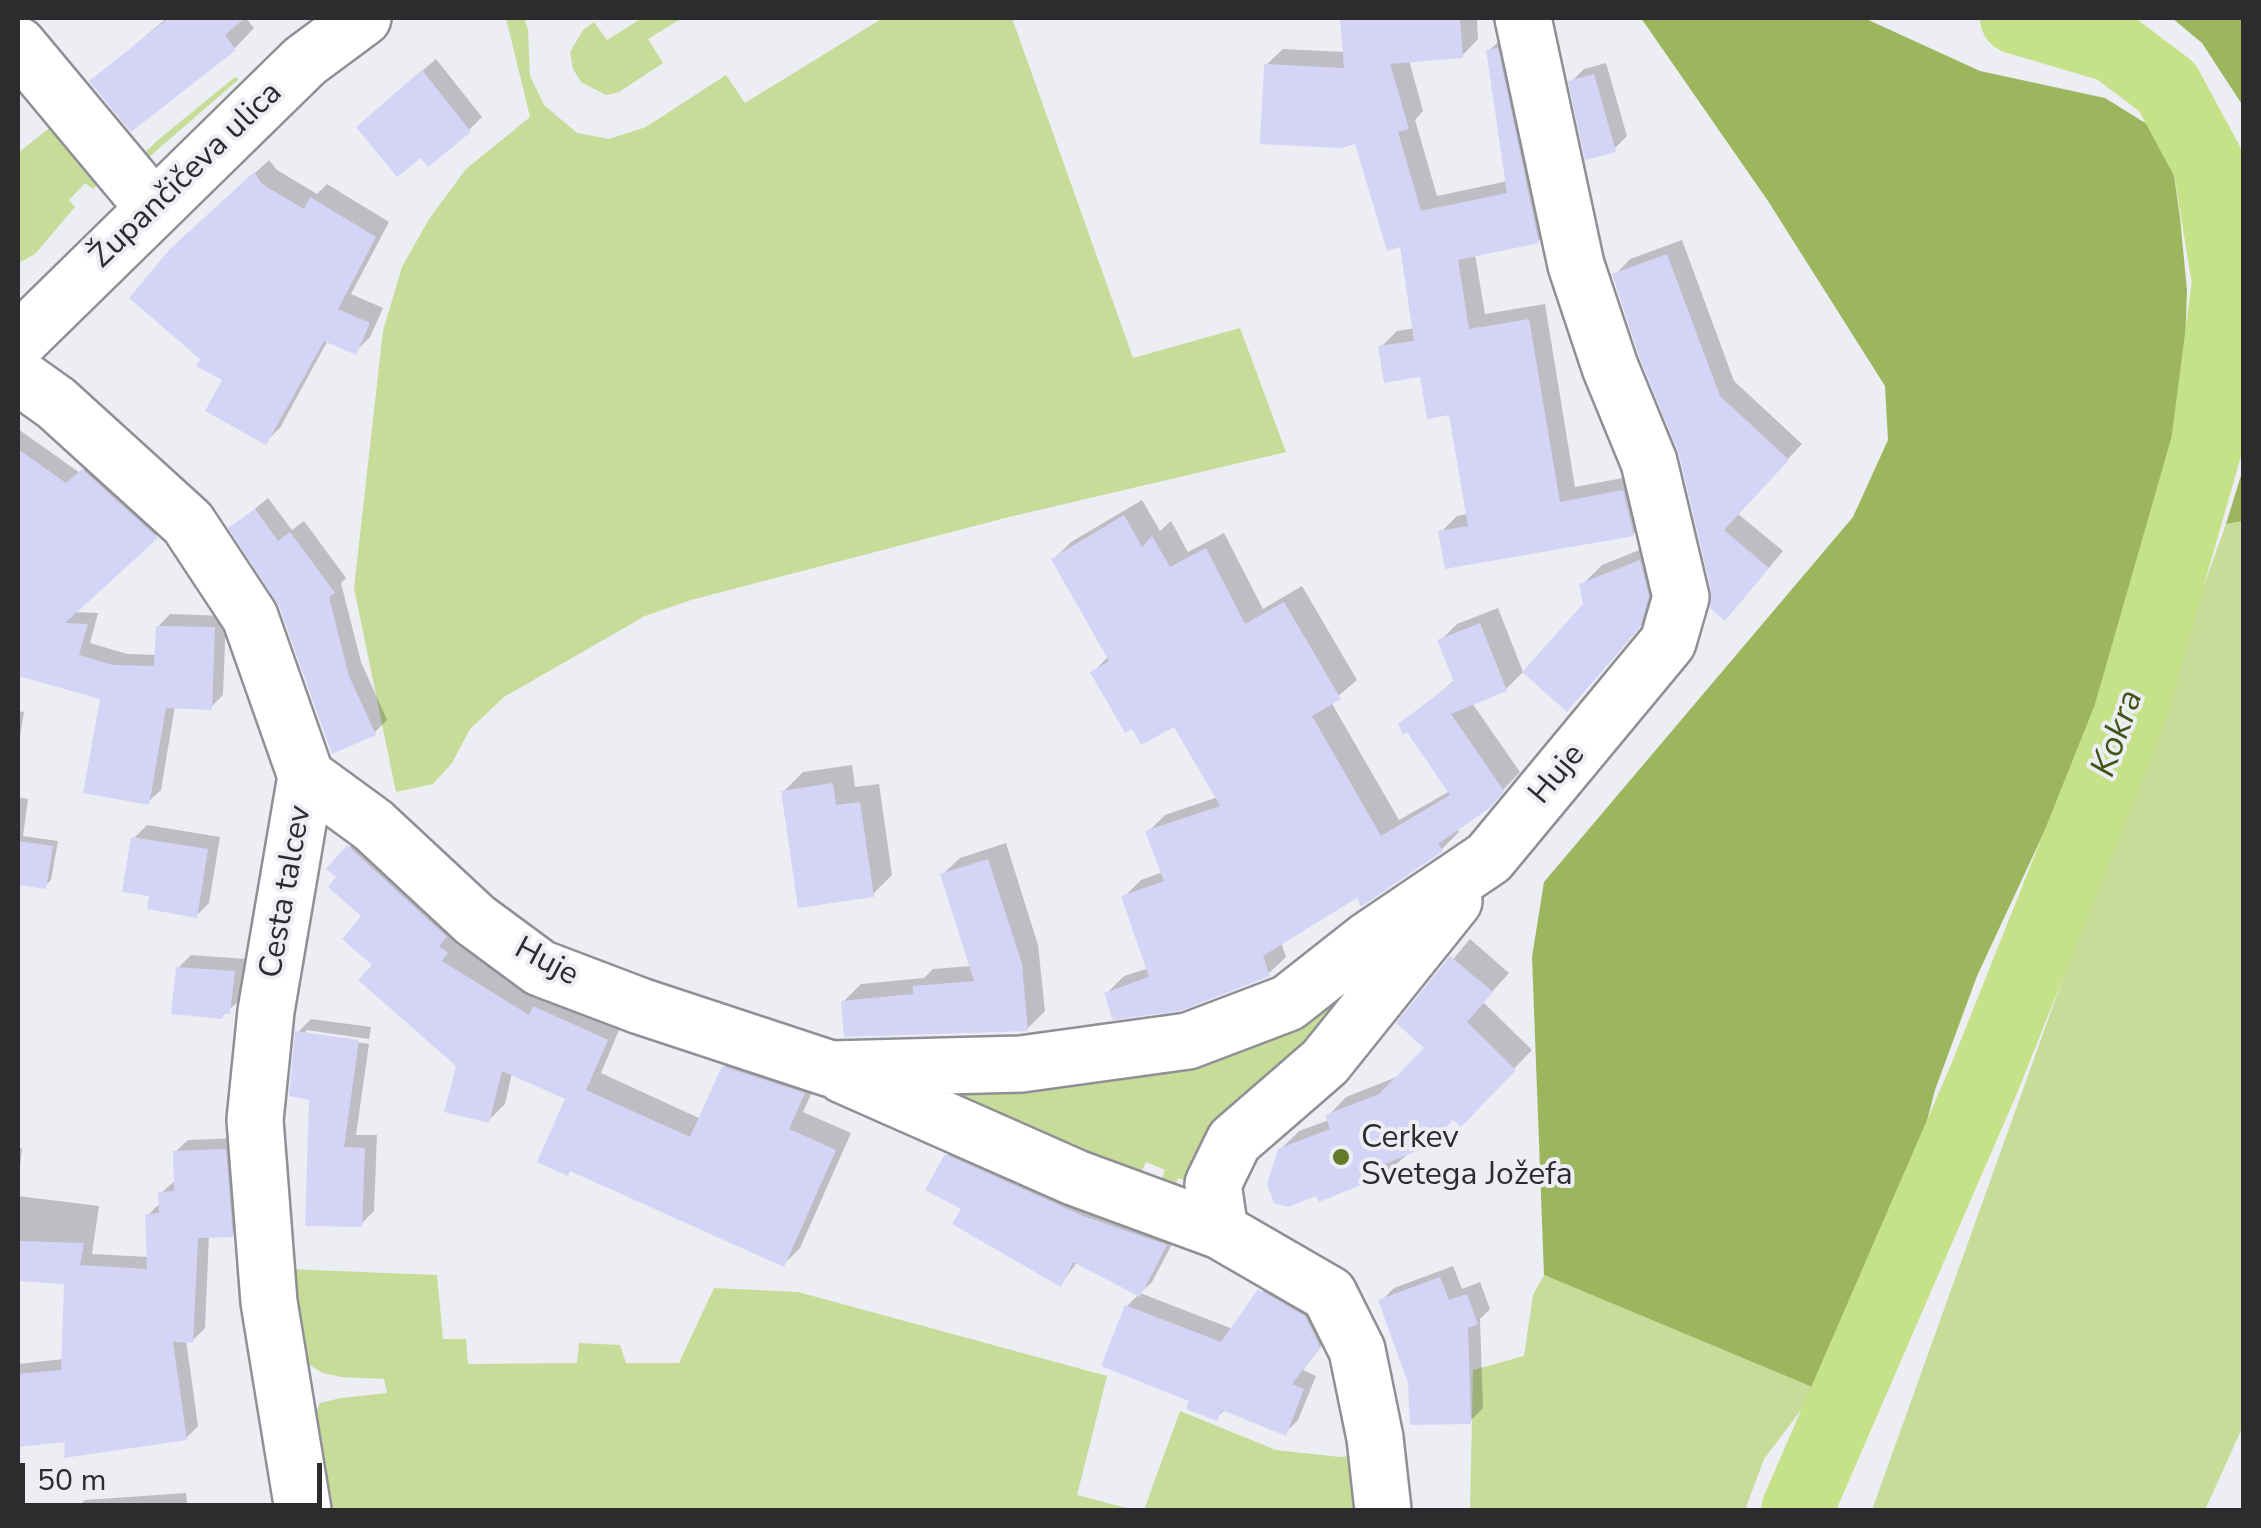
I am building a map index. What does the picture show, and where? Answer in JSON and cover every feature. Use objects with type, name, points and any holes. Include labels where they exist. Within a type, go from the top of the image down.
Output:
[{"type":"street","name":"Župančičeva ulica","points":[[18,342],[305,61],[363,18]]},
{"type":"street","name":"Huje","points":[[832,1069],[1021,1064],[1188,1041],[1288,1003],[1368,940],[1489,858],[1668,642],[1681,597],[1648,462],[1610,367],[1576,265],[1522,18]]},
{"type":"street","points":[[18,44],[153,206]]},
{"type":"street","name":"Cesta talcev","points":[[18,376],[56,403],[188,523],[250,616],[306,776],[266,1011],[255,1120],[269,1302],[303,1510]]},
{"type":"street","name":"Huje","points":[[306,776],[373,825],[475,920],[540,968],[640,1006],[832,1069],[1076,1178],[1220,1231],[1329,1294],[1356,1350],[1374,1438],[1382,1510]]},
{"type":"street","points":[[1220,1231],[1213,1184],[1234,1141],[1324,1062],[1489,858]]},
{"type":"green space","points":[[506,18],[524,18],[530,76],[544,105],[577,133],[609,139],[646,127],[726,75],[745,103],[883,18],[1012,18],[1133,358],[1240,328],[1286,452],[1009,517],[691,600],[645,616],[504,697],[470,729],[452,763],[433,784],[396,792],[354,588],[383,331],[402,267],[429,219],[466,169],[530,117]]},
{"type":"green space","points":[[642,18],[682,18],[648,39],[663,63],[619,92],[606,95],[581,82],[573,69],[570,52],[583,30],[594,22],[607,40]]},
{"type":"green space","points":[[1641,18],[1864,18],[1980,71],[2105,98],[2147,124],[2172,161],[2180,218],[2187,290],[2183,406],[2165,524],[2113,684],[1977,976],[1935,1090],[1899,1227],[1841,1353],[1817,1389],[1544,1275],[1532,957],[1544,882],[1853,517],[1888,440],[1885,386],[1768,201]]},
{"type":"green space","points":[[2172,18],[2243,18],[2243,106],[2202,43]]},
{"type":"green space","points":[[235,77],[239,79],[134,170],[138,159],[158,140]]},
{"type":"green space","points":[[52,126],[98,184],[93,189],[85,183],[69,200],[75,207],[35,254],[18,263],[18,153]]},
{"type":"green space","points":[[2243,469],[2243,521],[2226,524]]},
{"type":"green space","points":[[2243,521],[2243,1426],[2205,1510],[1872,1510],[2226,524]]},
{"type":"green space","points":[[1435,901],[1328,1022],[1249,1090],[1213,1137],[1193,1183],[1178,1178],[1173,1190],[1159,1186],[1165,1170],[1146,1162],[1139,1176],[908,1081],[1192,1051]]},
{"type":"green space","points":[[287,1269],[437,1275],[443,1339],[466,1339],[468,1364],[577,1363],[579,1343],[620,1345],[626,1363],[679,1363],[714,1288],[798,1292],[1107,1376],[1077,1495],[1134,1510],[325,1510],[314,1415],[320,1403],[387,1393],[384,1379],[341,1377],[308,1364]]},
{"type":"green space","points":[[1544,1275],[1817,1389],[1764,1459],[1745,1510],[1470,1510],[1473,1370],[1524,1356],[1533,1295]]},
{"type":"green space","points":[[1180,1411],[1276,1450],[1340,1457],[1360,1455],[1359,1510],[1144,1510]]},
{"type":"building","points":[[169,18],[245,18],[225,35],[236,50],[131,132],[89,81]]},
{"type":"building","points":[[1340,18],[1460,18],[1463,58],[1390,64],[1409,129],[1398,132],[1421,211],[1507,193],[1486,50],[1498,48],[1539,243],[1458,260],[1469,329],[1529,319],[1560,502],[1623,490],[1634,536],[1445,569],[1438,531],[1468,526],[1449,415],[1427,419],[1420,377],[1384,383],[1378,346],[1414,341],[1400,247],[1387,251],[1355,144],[1341,148],[1260,144],[1264,64],[1344,68]]},
{"type":"building","points":[[422,70],[471,132],[428,167],[421,158],[397,177],[356,127]]},
{"type":"building","points":[[1594,74],[1616,152],[1585,160],[1568,81]]},
{"type":"building","points":[[254,172],[262,184],[304,209],[310,197],[376,237],[338,309],[370,323],[356,355],[324,341],[266,445],[205,411],[222,380],[196,366],[200,359],[129,298],[170,249]]},
{"type":"building","points":[[1667,254],[1720,396],[1789,460],[1724,530],[1769,568],[1725,621],[1710,608],[1711,590],[1679,454],[1639,356],[1612,274]]},
{"type":"building","points":[[18,449],[66,483],[82,469],[158,538],[65,623],[88,624],[79,655],[113,665],[154,666],[156,626],[215,627],[212,710],[166,708],[149,805],[83,793],[100,699],[18,676]]},
{"type":"building","points":[[255,509],[278,541],[290,532],[335,593],[329,597],[349,676],[376,735],[332,754],[279,606],[228,528]]},
{"type":"building","points":[[1124,515],[1142,547],[1152,536],[1170,567],[1206,548],[1245,624],[1284,602],[1341,699],[1312,716],[1381,836],[1450,795],[1398,724],[1454,682],[1437,640],[1480,623],[1507,691],[1451,714],[1504,791],[1491,807],[1438,844],[1443,851],[1361,907],[1357,898],[1263,956],[1270,976],[1180,1011],[1113,1020],[1104,993],[1149,977],[1121,896],[1164,881],[1145,831],[1220,806],[1174,727],[1141,745],[1132,729],[1125,733],[1090,672],[1109,661],[1051,559]]},
{"type":"building","points":[[1640,560],[1649,596],[1640,627],[1567,712],[1522,672],[1583,604],[1579,584]]},
{"type":"building","points":[[833,783],[836,805],[860,802],[874,897],[798,908],[781,791]]},
{"type":"building","points":[[131,837],[208,849],[197,918],[147,909],[149,896],[122,892]]},
{"type":"building","points":[[18,841],[53,846],[46,889],[18,885]]},
{"type":"building","points":[[347,845],[447,937],[439,946],[448,953],[442,961],[529,1015],[533,1006],[608,1040],[586,1090],[690,1137],[722,1066],[805,1093],[789,1129],[836,1150],[784,1267],[570,1171],[568,1176],[537,1162],[565,1099],[502,1071],[489,1123],[444,1112],[456,1066],[358,980],[372,965],[342,939],[361,916],[328,887],[336,877],[326,869]]},
{"type":"building","points":[[988,859],[1022,964],[1028,1031],[844,1037],[841,1001],[913,994],[913,986],[974,981],[940,874]]},
{"type":"building","points":[[1450,956],[1493,992],[1467,1022],[1516,1070],[1461,1127],[1453,1120],[1427,1147],[1382,1165],[1386,1175],[1319,1202],[1316,1196],[1288,1207],[1274,1203],[1267,1184],[1278,1149],[1330,1129],[1325,1115],[1379,1094],[1424,1048],[1396,1023]]},
{"type":"building","points":[[176,967],[235,971],[230,1014],[223,1013],[223,1019],[171,1014]]},
{"type":"building","points":[[295,1031],[359,1040],[344,1147],[365,1148],[362,1227],[305,1226],[309,1100],[289,1096]]},
{"type":"building","points":[[226,1149],[233,1237],[198,1238],[193,1343],[173,1342],[187,1440],[64,1458],[65,1442],[18,1447],[18,1374],[61,1370],[64,1284],[18,1281],[18,1241],[84,1243],[80,1265],[147,1269],[145,1214],[159,1213],[158,1192],[174,1191],[173,1151]]},
{"type":"building","points":[[945,1154],[1083,1216],[1167,1245],[1140,1297],[1073,1262],[1061,1287],[952,1224],[961,1209],[925,1190]]},
{"type":"building","points":[[1440,1277],[1449,1300],[1467,1294],[1478,1324],[1468,1328],[1471,1424],[1410,1425],[1408,1383],[1378,1300]]},
{"type":"building","points":[[1258,1289],[1305,1316],[1320,1347],[1292,1384],[1304,1389],[1286,1436],[1222,1410],[1217,1421],[1186,1409],[1189,1401],[1101,1366],[1125,1305],[1221,1342]]},
{"type":"waterway","name":"Kokra","points":[[1797,1510],[1984,1079],[2129,716],[2207,444],[2228,282],[2209,165],[2167,87],[2114,47],[2016,18]]},
{"type":"place","name":"Cerkev Svetega Jožefa","points":[[1341,1157]]}]
